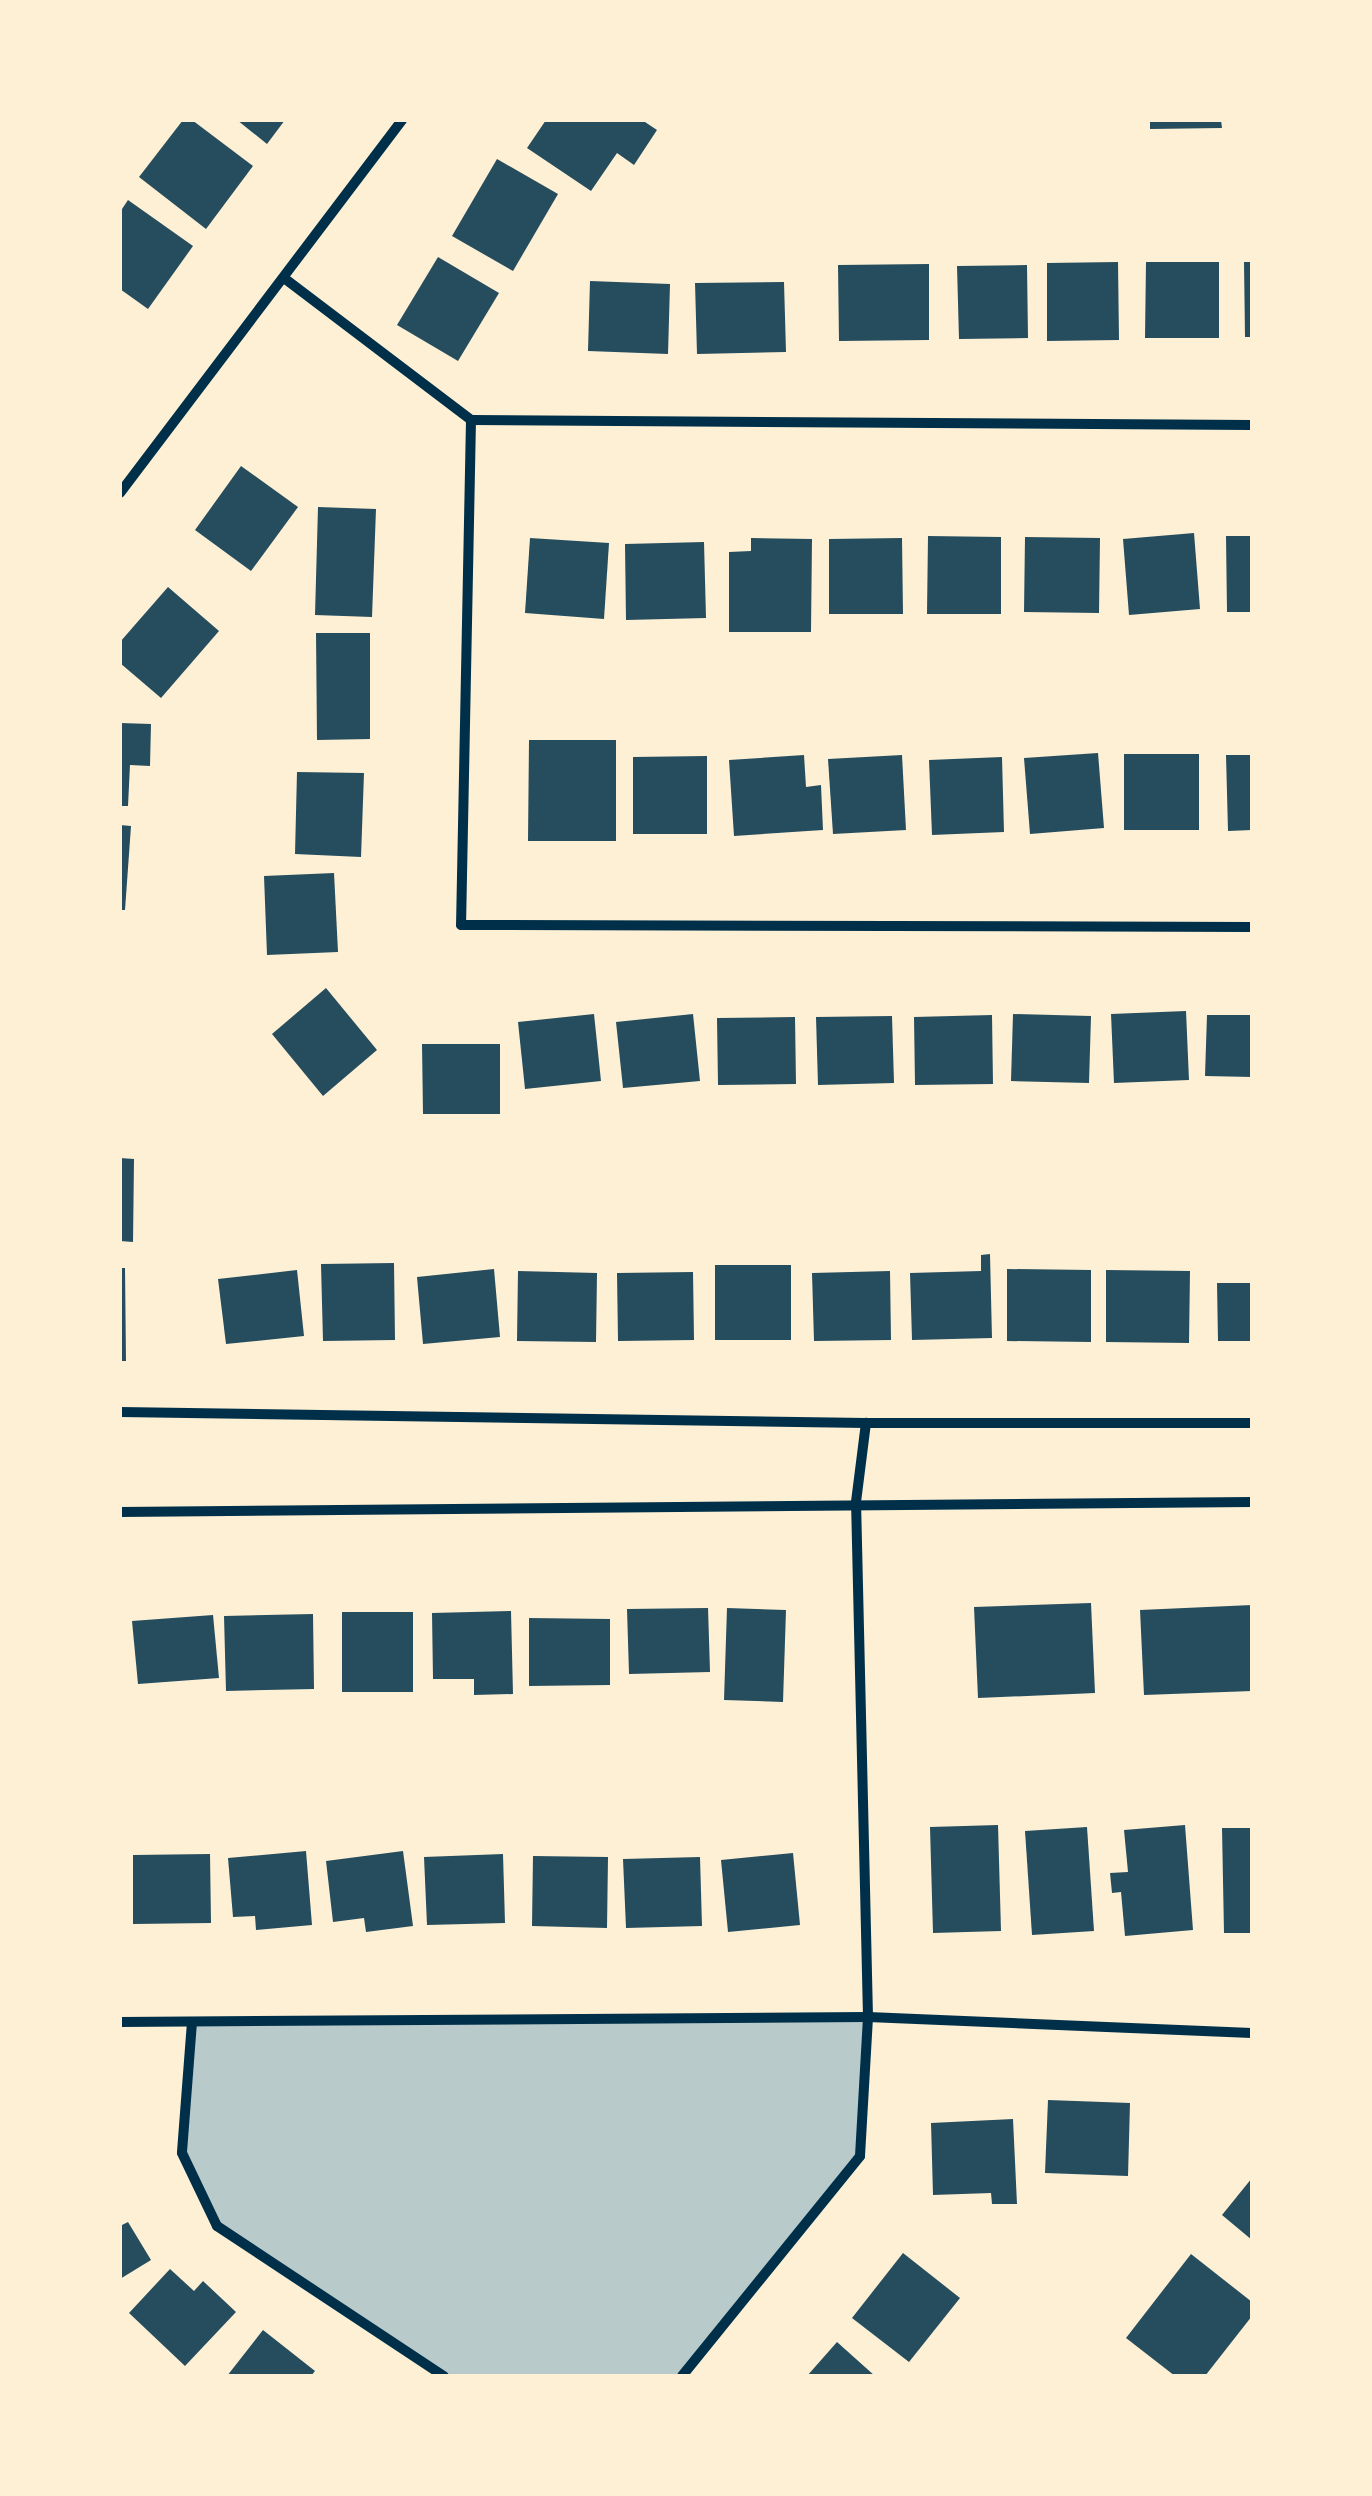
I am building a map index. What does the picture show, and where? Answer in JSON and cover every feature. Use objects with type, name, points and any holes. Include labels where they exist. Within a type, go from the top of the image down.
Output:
[{"type":"street","points":[[120,493],[402,120]]},
{"type":"street","points":[[284,278],[470,420],[1252,424]]},
{"type":"street","points":[[470,420],[461,925],[1252,927]]},
{"type":"street","points":[[120,1412],[866,1423],[1252,1423]]},
{"type":"street","points":[[682,2376],[860,2156],[868,2017],[856,1502],[866,1423]]},
{"type":"street","points":[[120,1512],[856,1502],[1252,1502]]},
{"type":"street","points":[[120,2022],[868,2017],[1252,2032]]},
{"type":"street","points":[[192,2022],[182,2153],[217,2226],[444,2376]]},
{"type":"shaded area","points":[[868,2017],[860,2156],[682,2376],[444,2376],[217,2226],[182,2153],[192,2022]]},
{"type":"building","points":[[183,120],[192,120],[253,166],[206,229],[139,177]]},
{"type":"building","points":[[237,120],[285,120],[267,144]]},
{"type":"building","points":[[546,120],[642,120],[657,130],[634,165],[617,153],[591,191],[527,148]]},
{"type":"building","points":[[1150,120],[1221,120],[1222,128],[1150,129]]},
{"type":"building","points":[[497,159],[558,194],[513,271],[452,236]]},
{"type":"building","points":[[128,200],[193,246],[148,309],[120,289],[120,212]]},
{"type":"building","points":[[438,257],[499,293],[458,361],[397,325]]},
{"type":"building","points":[[1118,262],[1119,340],[1047,341],[1047,263]]},
{"type":"building","points":[[1146,262],[1219,262],[1219,338],[1145,338]]},
{"type":"building","points":[[1244,262],[1252,262],[1252,337],[1245,337]]},
{"type":"building","points":[[929,264],[929,340],[839,341],[838,265]]},
{"type":"building","points":[[1027,265],[1028,338],[959,339],[957,266]]},
{"type":"building","points":[[590,281],[670,284],[668,354],[588,351]]},
{"type":"building","points":[[784,282],[786,352],[697,354],[695,283]]},
{"type":"building","points":[[241,466],[298,507],[251,571],[195,530]]},
{"type":"building","points":[[318,507],[376,509],[372,617],[315,615]]},
{"type":"building","points":[[1194,533],[1200,609],[1129,615],[1123,539]]},
{"type":"building","points":[[928,536],[1001,537],[1001,614],[927,614]]},
{"type":"building","points":[[1226,536],[1252,536],[1252,612],[1227,612]]},
{"type":"building","points":[[1025,537],[1100,538],[1099,613],[1024,612]]},
{"type":"building","points":[[530,538],[609,543],[604,619],[525,613]]},
{"type":"building","points":[[751,538],[812,539],[811,632],[729,632],[729,552],[751,551]]},
{"type":"building","points":[[902,538],[903,614],[829,614],[829,539]]},
{"type":"building","points":[[704,542],[706,618],[626,620],[625,544]]},
{"type":"building","points":[[168,587],[219,631],[161,698],[120,663],[120,642]]},
{"type":"building","points":[[316,633],[370,633],[370,739],[317,740]]},
{"type":"building","points":[[120,723],[151,724],[150,766],[130,765],[128,806],[120,806]]},
{"type":"building","points":[[529,740],[616,740],[616,841],[528,841]]},
{"type":"building","points":[[1098,753],[1104,828],[1030,834],[1024,758]]},
{"type":"building","points":[[1124,754],[1199,754],[1199,830],[1124,830]]},
{"type":"building","points":[[804,755],[806,787],[821,785],[823,830],[734,836],[729,760]]},
{"type":"building","points":[[902,755],[906,830],[833,834],[828,759]]},
{"type":"building","points":[[1226,755],[1252,755],[1252,830],[1228,831]]},
{"type":"building","points":[[707,756],[707,834],[633,834],[633,757]]},
{"type":"building","points":[[1002,757],[1004,832],[932,835],[929,760]]},
{"type":"building","points":[[297,772],[364,773],[361,857],[295,854]]},
{"type":"building","points":[[120,825],[131,826],[125,910],[120,910]]},
{"type":"building","points":[[334,873],[338,952],[267,955],[264,876]]},
{"type":"building","points":[[326,988],[377,1050],[323,1096],[272,1034]]},
{"type":"building","points":[[1186,1011],[1189,1080],[1114,1083],[1111,1014]]},
{"type":"building","points":[[594,1014],[601,1081],[525,1089],[518,1022]]},
{"type":"building","points":[[693,1014],[700,1081],[623,1088],[616,1022]]},
{"type":"building","points":[[1013,1014],[1091,1016],[1089,1083],[1011,1081]]},
{"type":"building","points":[[992,1015],[993,1084],[915,1085],[914,1017]]},
{"type":"building","points":[[1207,1015],[1252,1015],[1252,1077],[1205,1076]]},
{"type":"building","points":[[892,1016],[894,1083],[818,1085],[816,1017]]},
{"type":"building","points":[[795,1017],[796,1084],[718,1085],[717,1018]]},
{"type":"building","points":[[422,1044],[500,1044],[500,1114],[423,1114]]},
{"type":"building","points":[[120,1158],[134,1159],[133,1242],[120,1241]]},
{"type":"building","points":[[990,1254],[992,1338],[912,1340],[910,1273],[981,1271],[981,1255]]},
{"type":"building","points":[[394,1263],[395,1340],[323,1341],[321,1264]]},
{"type":"building","points":[[715,1265],[791,1265],[791,1340],[715,1340]]},
{"type":"building","points":[[120,1268],[125,1268],[126,1361],[120,1361]]},
{"type":"building","points":[[494,1269],[500,1337],[423,1344],[417,1277]]},
{"type":"building","points":[[1007,1269],[1091,1270],[1091,1342],[1007,1341]]},
{"type":"building","points":[[297,1270],[304,1336],[226,1344],[218,1279]]},
{"type":"building","points":[[1106,1270],[1190,1271],[1189,1343],[1106,1342]]},
{"type":"building","points":[[518,1271],[597,1273],[596,1342],[517,1341]]},
{"type":"building","points":[[890,1271],[891,1340],[814,1341],[812,1273]]},
{"type":"building","points":[[693,1272],[694,1340],[618,1341],[617,1273]]},
{"type":"building","points":[[1217,1283],[1252,1283],[1252,1341],[1218,1341]]},
{"type":"building","points":[[1091,1603],[1095,1693],[978,1698],[974,1607]]},
{"type":"building","points":[[1252,1605],[1252,1691],[1144,1695],[1140,1610]]},
{"type":"building","points":[[708,1608],[710,1672],[629,1674],[627,1609]]},
{"type":"building","points":[[727,1608],[786,1610],[783,1702],[724,1700]]},
{"type":"building","points":[[511,1611],[513,1694],[474,1695],[474,1679],[433,1679],[432,1613]]},
{"type":"building","points":[[342,1612],[413,1612],[413,1692],[342,1692]]},
{"type":"building","points":[[313,1614],[314,1689],[226,1691],[224,1616]]},
{"type":"building","points":[[213,1615],[219,1678],[138,1684],[132,1621]]},
{"type":"building","points":[[529,1618],[610,1619],[610,1685],[529,1686]]},
{"type":"building","points":[[998,1825],[1001,1931],[933,1933],[930,1827]]},
{"type":"building","points":[[1185,1825],[1193,1930],[1125,1936],[1121,1892],[1112,1893],[1110,1873],[1128,1872],[1124,1830]]},
{"type":"building","points":[[1087,1827],[1094,1931],[1032,1935],[1025,1831]]},
{"type":"building","points":[[1222,1828],[1252,1828],[1252,1933],[1224,1933]]},
{"type":"building","points":[[306,1851],[312,1925],[256,1930],[255,1916],[233,1917],[228,1858]]},
{"type":"building","points":[[403,1851],[413,1926],[366,1932],[364,1918],[333,1922],[326,1861]]},
{"type":"building","points":[[793,1853],[800,1925],[728,1932],[721,1860]]},
{"type":"building","points":[[210,1854],[211,1923],[133,1924],[133,1855]]},
{"type":"building","points":[[503,1854],[505,1923],[427,1925],[424,1857]]},
{"type":"building","points":[[533,1856],[608,1857],[607,1928],[532,1926]]},
{"type":"building","points":[[700,1857],[702,1926],[626,1928],[623,1859]]},
{"type":"building","points":[[1048,2100],[1130,2103],[1128,2176],[1045,2173]]},
{"type":"building","points":[[1013,2119],[1017,2204],[992,2204],[991,2193],[933,2195],[931,2123]]},
{"type":"building","points":[[1252,2178],[1252,2240],[1222,2215]]},
{"type":"building","points":[[128,2222],[151,2260],[120,2279],[120,2226]]},
{"type":"building","points":[[903,2253],[960,2298],[909,2362],[852,2318]]},
{"type":"building","points":[[1191,2254],[1252,2302],[1252,2316],[1205,2376],[1175,2376],[1126,2338]]},
{"type":"building","points":[[170,2269],[194,2291],[203,2281],[236,2312],[185,2366],[129,2313]]},
{"type":"building","points":[[263,2330],[315,2371],[311,2376],[227,2376]]},
{"type":"building","points":[[837,2342],[875,2376],[807,2376]]}]
